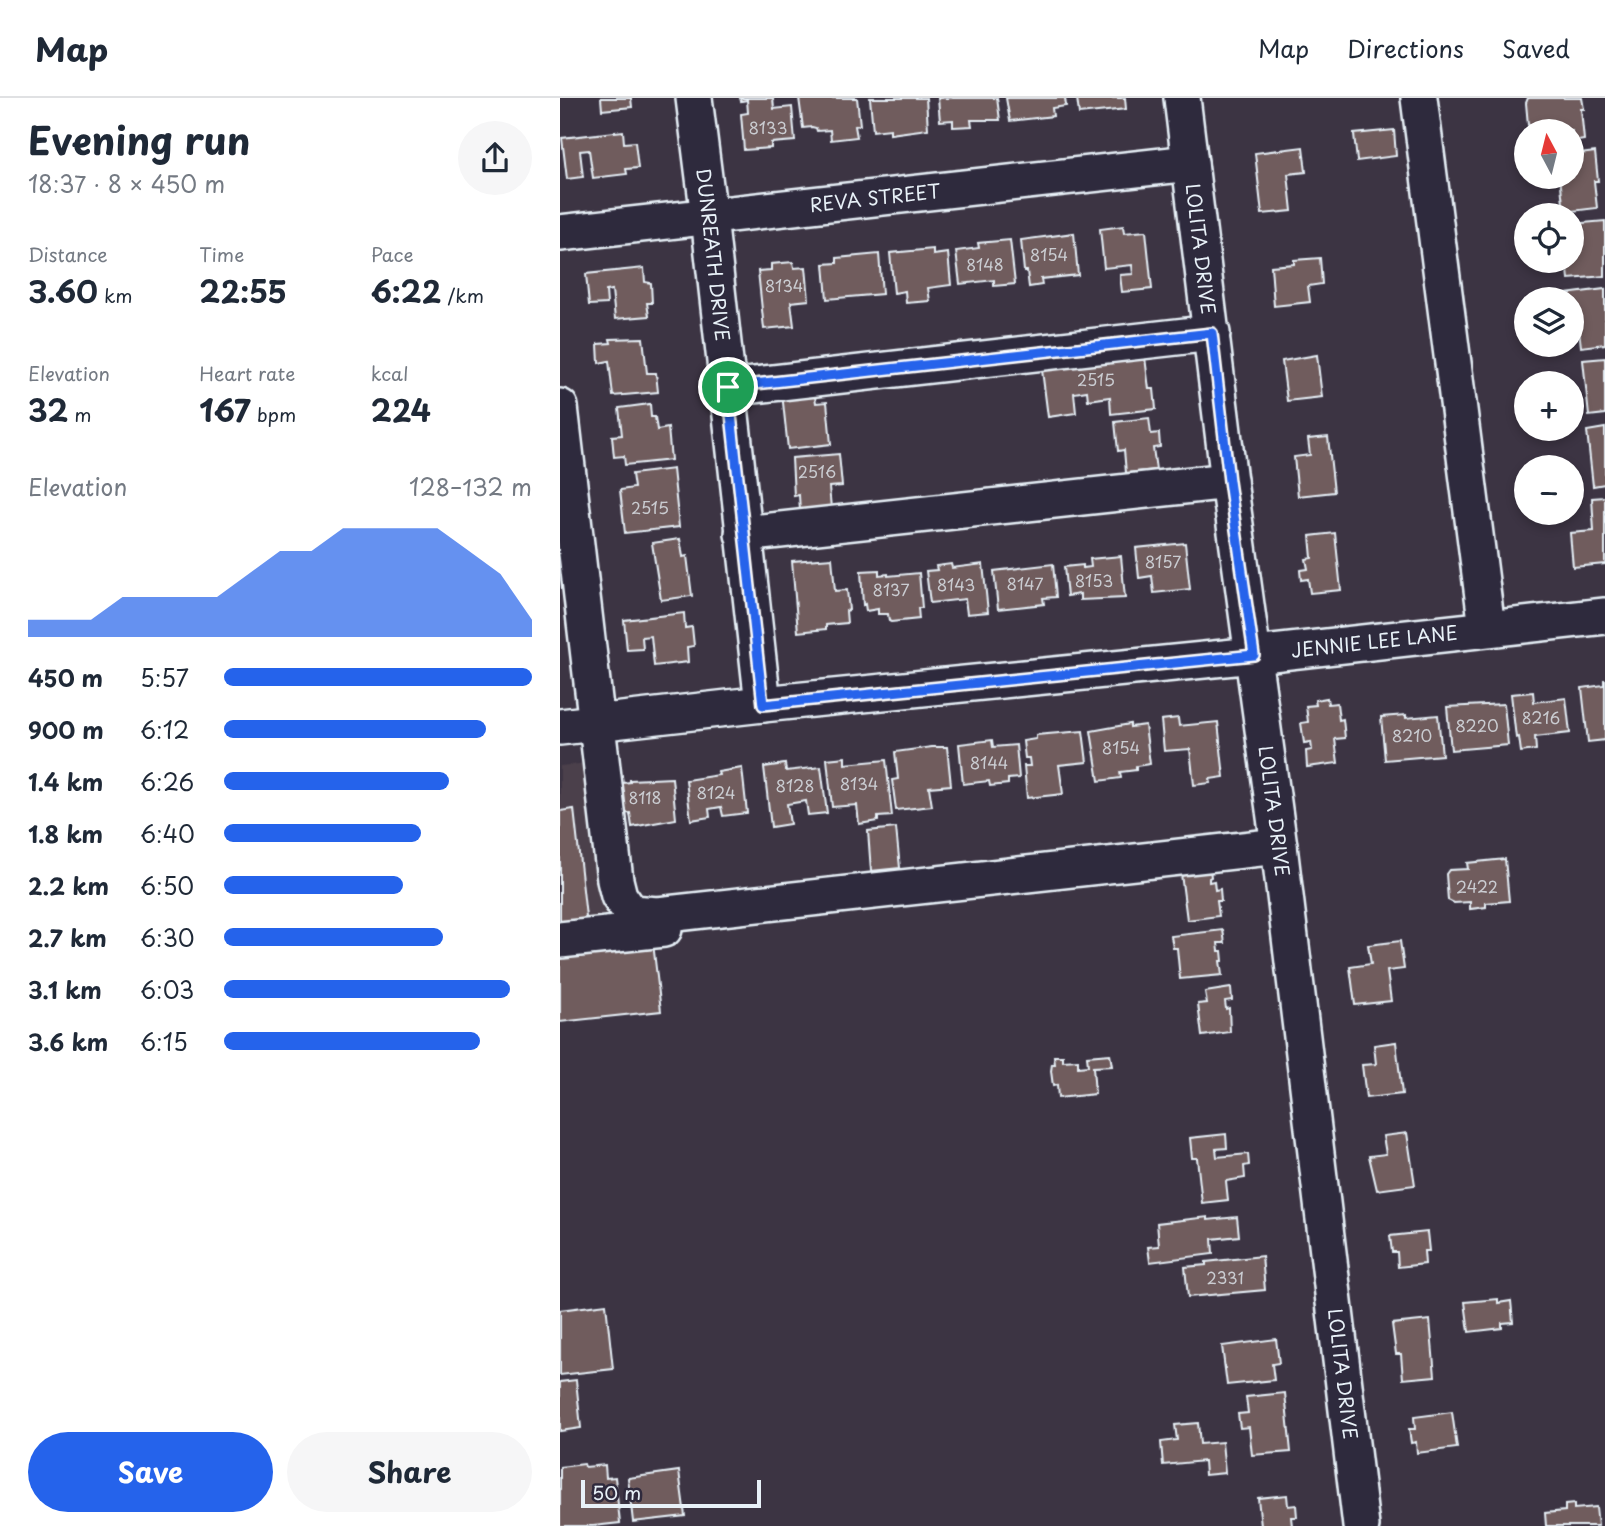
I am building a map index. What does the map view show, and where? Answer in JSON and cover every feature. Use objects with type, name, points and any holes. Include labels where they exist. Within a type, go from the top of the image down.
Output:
[{"type":"street","name":"DUNREATH DRIVE","points":[[694,98],[763,705]]},
{"type":"street","name":"LOLITA DRIVE","points":[[1182,98],[1229,481],[1279,846],[1361,1526]]},
{"type":"street","points":[[1419,98],[1487,628]]},
{"type":"street","name":"REVA STREET","points":[[560,233],[1190,163]]},
{"type":"street","points":[[728,387],[1212,333]]},
{"type":"street","points":[[560,407],[615,880],[619,897],[631,913],[658,915],[1279,846]]},
{"type":"street","points":[[743,534],[1229,481]]},
{"type":"street","name":"JENNIE LEE LANE","points":[[560,726],[1605,616]]},
{"type":"street","points":[[560,940],[679,928]]},
{"type":"shaded area","points":[[597,762],[616,930],[560,936],[560,766]]},
{"type":"building","points":[[601,98],[631,98],[632,107],[602,110]]},
{"type":"building","points":[[740,98],[773,98],[774,109],[792,107],[795,141],[771,143],[771,148],[744,150],[741,114],[748,113],[747,100],[741,101]]},
{"type":"building","points":[[799,98],[857,98],[860,125],[855,126],[857,137],[831,140],[830,130],[803,128]]},
{"type":"building","points":[[870,98],[926,98],[928,129],[890,134],[890,129],[873,131]]},
{"type":"building","points":[[938,98],[997,98],[1000,120],[971,120],[972,126],[953,127],[953,120],[940,121]]},
{"type":"building","points":[[1006,98],[1065,98],[1066,106],[1052,108],[1053,116],[1010,121]]},
{"type":"building","points":[[1077,98],[1125,98],[1126,109],[1079,114]]},
{"type":"building","points":[[1528,98],[1582,98],[1584,109],[1581,109],[1582,119],[1527,119]]},
{"type":"building","points":[[1394,130],[1396,156],[1357,161],[1354,134]]},
{"type":"building","points":[[623,131],[624,143],[635,142],[638,168],[626,169],[627,174],[593,178],[589,150],[580,151],[583,177],[567,179],[562,138]]},
{"type":"building","points":[[1303,147],[1306,172],[1288,174],[1292,211],[1262,214],[1255,153]]},
{"type":"building","points":[[1595,152],[1598,181],[1594,181],[1597,208],[1584,210],[1584,203],[1563,203],[1561,189],[1584,189],[1584,153]]},
{"type":"building","points":[[1605,221],[1605,276],[1569,279],[1568,273],[1584,273],[1584,223]]},
{"type":"building","points":[[1123,226],[1124,233],[1146,231],[1152,289],[1122,292],[1120,275],[1133,274],[1132,265],[1104,268],[1100,229]]},
{"type":"building","points":[[1074,233],[1078,275],[1041,279],[1042,285],[1029,287],[1027,271],[1024,271],[1021,240]]},
{"type":"building","points":[[1010,240],[1015,284],[994,286],[994,280],[960,284],[956,251],[979,248],[978,243]]},
{"type":"building","points":[[933,249],[933,255],[948,253],[951,285],[928,288],[930,301],[906,303],[905,291],[894,293],[890,253]]},
{"type":"building","points":[[879,254],[882,294],[827,299],[824,264],[837,263],[837,258]]},
{"type":"building","points":[[1320,258],[1322,284],[1308,286],[1310,302],[1274,306],[1271,266],[1294,264],[1294,260]]},
{"type":"building","points":[[793,262],[794,268],[806,267],[809,300],[791,302],[794,326],[764,329],[758,271],[771,270],[771,264]]},
{"type":"building","points":[[644,268],[645,282],[651,283],[652,303],[647,303],[649,316],[615,319],[612,290],[606,291],[607,304],[589,305],[586,274]]},
{"type":"building","points":[[1605,289],[1605,344],[1584,347],[1584,292]]},
{"type":"building","points":[[643,338],[647,373],[656,373],[658,392],[613,396],[609,361],[599,363],[598,344],[611,343],[610,339]]},
{"type":"building","points":[[1317,355],[1322,397],[1287,401],[1282,361]]},
{"type":"building","points":[[1145,357],[1149,389],[1154,389],[1156,409],[1111,414],[1110,397],[1088,400],[1087,391],[1074,393],[1076,413],[1048,417],[1042,370]]},
{"type":"building","points":[[1605,358],[1605,414],[1589,416],[1583,360]]},
{"type":"building","points":[[814,390],[816,403],[827,402],[831,444],[788,449],[782,393]]},
{"type":"building","points":[[650,404],[651,417],[655,417],[657,430],[668,428],[671,460],[625,465],[624,456],[614,457],[612,436],[622,435],[619,408]]},
{"type":"building","points":[[1149,418],[1151,434],[1159,433],[1160,447],[1153,448],[1156,470],[1126,473],[1124,450],[1118,451],[1115,422]]},
{"type":"building","points":[[1605,428],[1605,484],[1593,486],[1587,431]]},
{"type":"building","points":[[1328,437],[1334,492],[1298,496],[1294,457],[1310,455],[1308,439]]},
{"type":"building","points":[[839,454],[842,486],[829,487],[831,508],[800,511],[799,495],[794,496],[792,458]]},
{"type":"building","points":[[673,469],[679,527],[625,533],[620,490],[634,488],[632,474]]},
{"type":"building","points":[[1605,497],[1605,564],[1573,567],[1570,533],[1594,531],[1592,498]]},
{"type":"building","points":[[1335,533],[1341,590],[1310,593],[1308,579],[1301,580],[1300,570],[1308,569],[1306,559],[1312,558],[1310,536]]},
{"type":"building","points":[[680,539],[683,557],[687,556],[692,596],[661,600],[652,543]]},
{"type":"building","points":[[1185,543],[1190,589],[1154,593],[1152,576],[1139,578],[1136,548]]},
{"type":"building","points":[[1121,556],[1125,598],[1080,600],[1080,594],[1067,596],[1064,567],[1091,567],[1090,559]]},
{"type":"building","points":[[832,558],[835,591],[847,590],[847,623],[826,625],[826,629],[798,632],[792,561]]},
{"type":"building","points":[[951,564],[952,568],[983,564],[988,612],[967,614],[965,599],[930,603],[926,571],[937,570],[936,566]]},
{"type":"building","points":[[1053,564],[1056,597],[1043,598],[1044,604],[998,609],[994,571]]},
{"type":"building","points":[[879,570],[879,575],[888,576],[919,573],[922,608],[918,608],[919,619],[891,622],[888,614],[878,614],[878,609],[866,611],[865,604],[863,605],[861,571]]},
{"type":"building","points":[[684,613],[685,628],[692,627],[694,646],[687,647],[688,662],[654,666],[651,636],[642,637],[643,649],[627,650],[624,620]]},
{"type":"building","points":[[1604,680],[1605,740],[1588,742],[1582,688],[1604,685]]},
{"type":"building","points":[[1533,692],[1534,702],[1566,698],[1570,733],[1535,737],[1536,750],[1521,752],[1519,737],[1516,738],[1511,694]]},
{"type":"building","points":[[1327,698],[1328,704],[1337,703],[1339,720],[1343,719],[1345,738],[1335,739],[1338,763],[1307,767],[1306,751],[1312,750],[1311,742],[1304,743],[1301,723],[1308,722],[1306,706],[1316,705],[1315,700]]},
{"type":"building","points":[[1504,704],[1508,745],[1451,750],[1447,707]]},
{"type":"building","points":[[1406,715],[1406,718],[1438,715],[1442,755],[1385,760],[1381,717]]},
{"type":"building","points":[[1178,718],[1179,726],[1218,722],[1224,777],[1210,779],[1211,783],[1194,785],[1190,749],[1164,751],[1161,720]]},
{"type":"building","points":[[1130,724],[1130,727],[1145,725],[1150,764],[1136,766],[1136,770],[1120,772],[1121,778],[1099,781],[1091,731]]},
{"type":"building","points":[[1083,731],[1087,762],[1059,765],[1063,794],[1027,798],[1024,766],[1030,766],[1029,758],[1025,758],[1023,741],[1036,739],[1036,735]]},
{"type":"building","points":[[992,740],[993,747],[1016,745],[1019,778],[1008,779],[1008,784],[990,786],[989,781],[963,784],[959,744]]},
{"type":"building","points":[[947,747],[951,785],[929,787],[932,806],[896,810],[892,780],[898,779],[895,752]]},
{"type":"building","points":[[845,757],[845,764],[886,760],[892,816],[878,817],[878,821],[859,824],[857,805],[832,807],[827,759]]},
{"type":"building","points":[[785,764],[786,771],[821,767],[827,813],[808,815],[806,801],[787,804],[790,824],[771,827],[764,767]]},
{"type":"building","points":[[742,768],[747,813],[723,816],[721,807],[709,809],[710,817],[691,820],[686,780]]},
{"type":"building","points":[[672,778],[676,819],[632,827],[630,813],[618,814],[615,784],[630,780]]},
{"type":"building","points":[[574,809],[587,926],[560,929],[560,811]]},
{"type":"building","points":[[896,828],[900,868],[871,871],[868,831]]},
{"type":"building","points":[[1505,859],[1509,901],[1486,903],[1486,907],[1470,909],[1470,902],[1454,903],[1448,900],[1446,874],[1449,870],[1468,869],[1467,863]]},
{"type":"building","points":[[1209,862],[1209,882],[1214,881],[1215,890],[1220,889],[1221,901],[1217,901],[1219,916],[1187,920],[1180,866]]},
{"type":"building","points":[[1223,930],[1225,943],[1218,943],[1219,951],[1222,951],[1222,975],[1180,979],[1177,948],[1173,948],[1171,936]]},
{"type":"building","points":[[1400,941],[1404,969],[1387,971],[1391,1001],[1355,1005],[1350,967],[1371,964],[1368,945]]},
{"type":"building","points":[[653,943],[661,1011],[560,1022],[560,953]]},
{"type":"building","points":[[1231,988],[1232,1000],[1225,1001],[1226,1009],[1229,1008],[1230,1032],[1202,1036],[1198,1004],[1207,1003],[1205,992]]},
{"type":"building","points":[[1396,1042],[1402,1094],[1366,1098],[1362,1065],[1376,1064],[1374,1045]]},
{"type":"building","points":[[1110,1054],[1112,1066],[1093,1067],[1095,1094],[1058,1098],[1057,1085],[1053,1086],[1051,1071],[1052,1064],[1055,1064],[1054,1056],[1063,1056],[1063,1061],[1078,1060],[1078,1067],[1088,1066],[1087,1056]]},
{"type":"building","points":[[1407,1133],[1415,1185],[1377,1190],[1369,1156],[1386,1154],[1383,1136]]},
{"type":"building","points":[[1226,1134],[1227,1148],[1216,1149],[1217,1157],[1248,1154],[1249,1165],[1244,1166],[1245,1178],[1226,1181],[1228,1200],[1202,1203],[1197,1158],[1192,1158],[1190,1138]]},
{"type":"building","points":[[1208,1217],[1208,1220],[1237,1217],[1239,1236],[1212,1239],[1213,1254],[1150,1262],[1148,1247],[1159,1246],[1157,1223]]},
{"type":"building","points":[[1427,1232],[1429,1251],[1424,1251],[1425,1264],[1398,1267],[1397,1252],[1392,1252],[1390,1236]]},
{"type":"building","points":[[1262,1256],[1265,1290],[1188,1297],[1185,1267]]},
{"type":"building","points":[[1498,1299],[1498,1303],[1511,1301],[1513,1322],[1502,1323],[1502,1328],[1469,1332],[1465,1302]]},
{"type":"building","points":[[606,1304],[613,1369],[560,1375],[560,1310]]},
{"type":"building","points":[[1430,1320],[1435,1376],[1403,1379],[1401,1354],[1396,1354],[1392,1324]]},
{"type":"building","points":[[1276,1339],[1279,1363],[1272,1364],[1274,1380],[1227,1385],[1222,1346]]},
{"type":"building","points":[[576,1380],[581,1428],[560,1431],[560,1382]]},
{"type":"building","points":[[1285,1393],[1291,1452],[1252,1455],[1249,1427],[1240,1428],[1238,1414],[1248,1413],[1246,1397]]},
{"type":"building","points":[[1452,1412],[1457,1448],[1417,1453],[1416,1442],[1411,1443],[1409,1429],[1415,1429],[1414,1417]]},
{"type":"building","points":[[1198,1423],[1200,1444],[1222,1442],[1225,1473],[1205,1475],[1204,1461],[1163,1465],[1161,1442],[1177,1440],[1175,1425]]},
{"type":"building","points":[[584,1464],[585,1467],[605,1465],[606,1478],[615,1477],[620,1523],[560,1526],[560,1467]]},
{"type":"building","points":[[679,1471],[685,1516],[633,1522],[628,1478]]},
{"type":"building","points":[[1287,1495],[1288,1506],[1296,1505],[1297,1517],[1291,1517],[1292,1526],[1261,1526],[1258,1498]]},
{"type":"building","points":[[1574,1504],[1574,1509],[1596,1507],[1598,1526],[1546,1526],[1545,1513],[1565,1511],[1565,1505]]},
{"type":"route","points":[[1212,333],[1229,481],[1254,655],[763,705],[728,387],[1212,333]]}]
